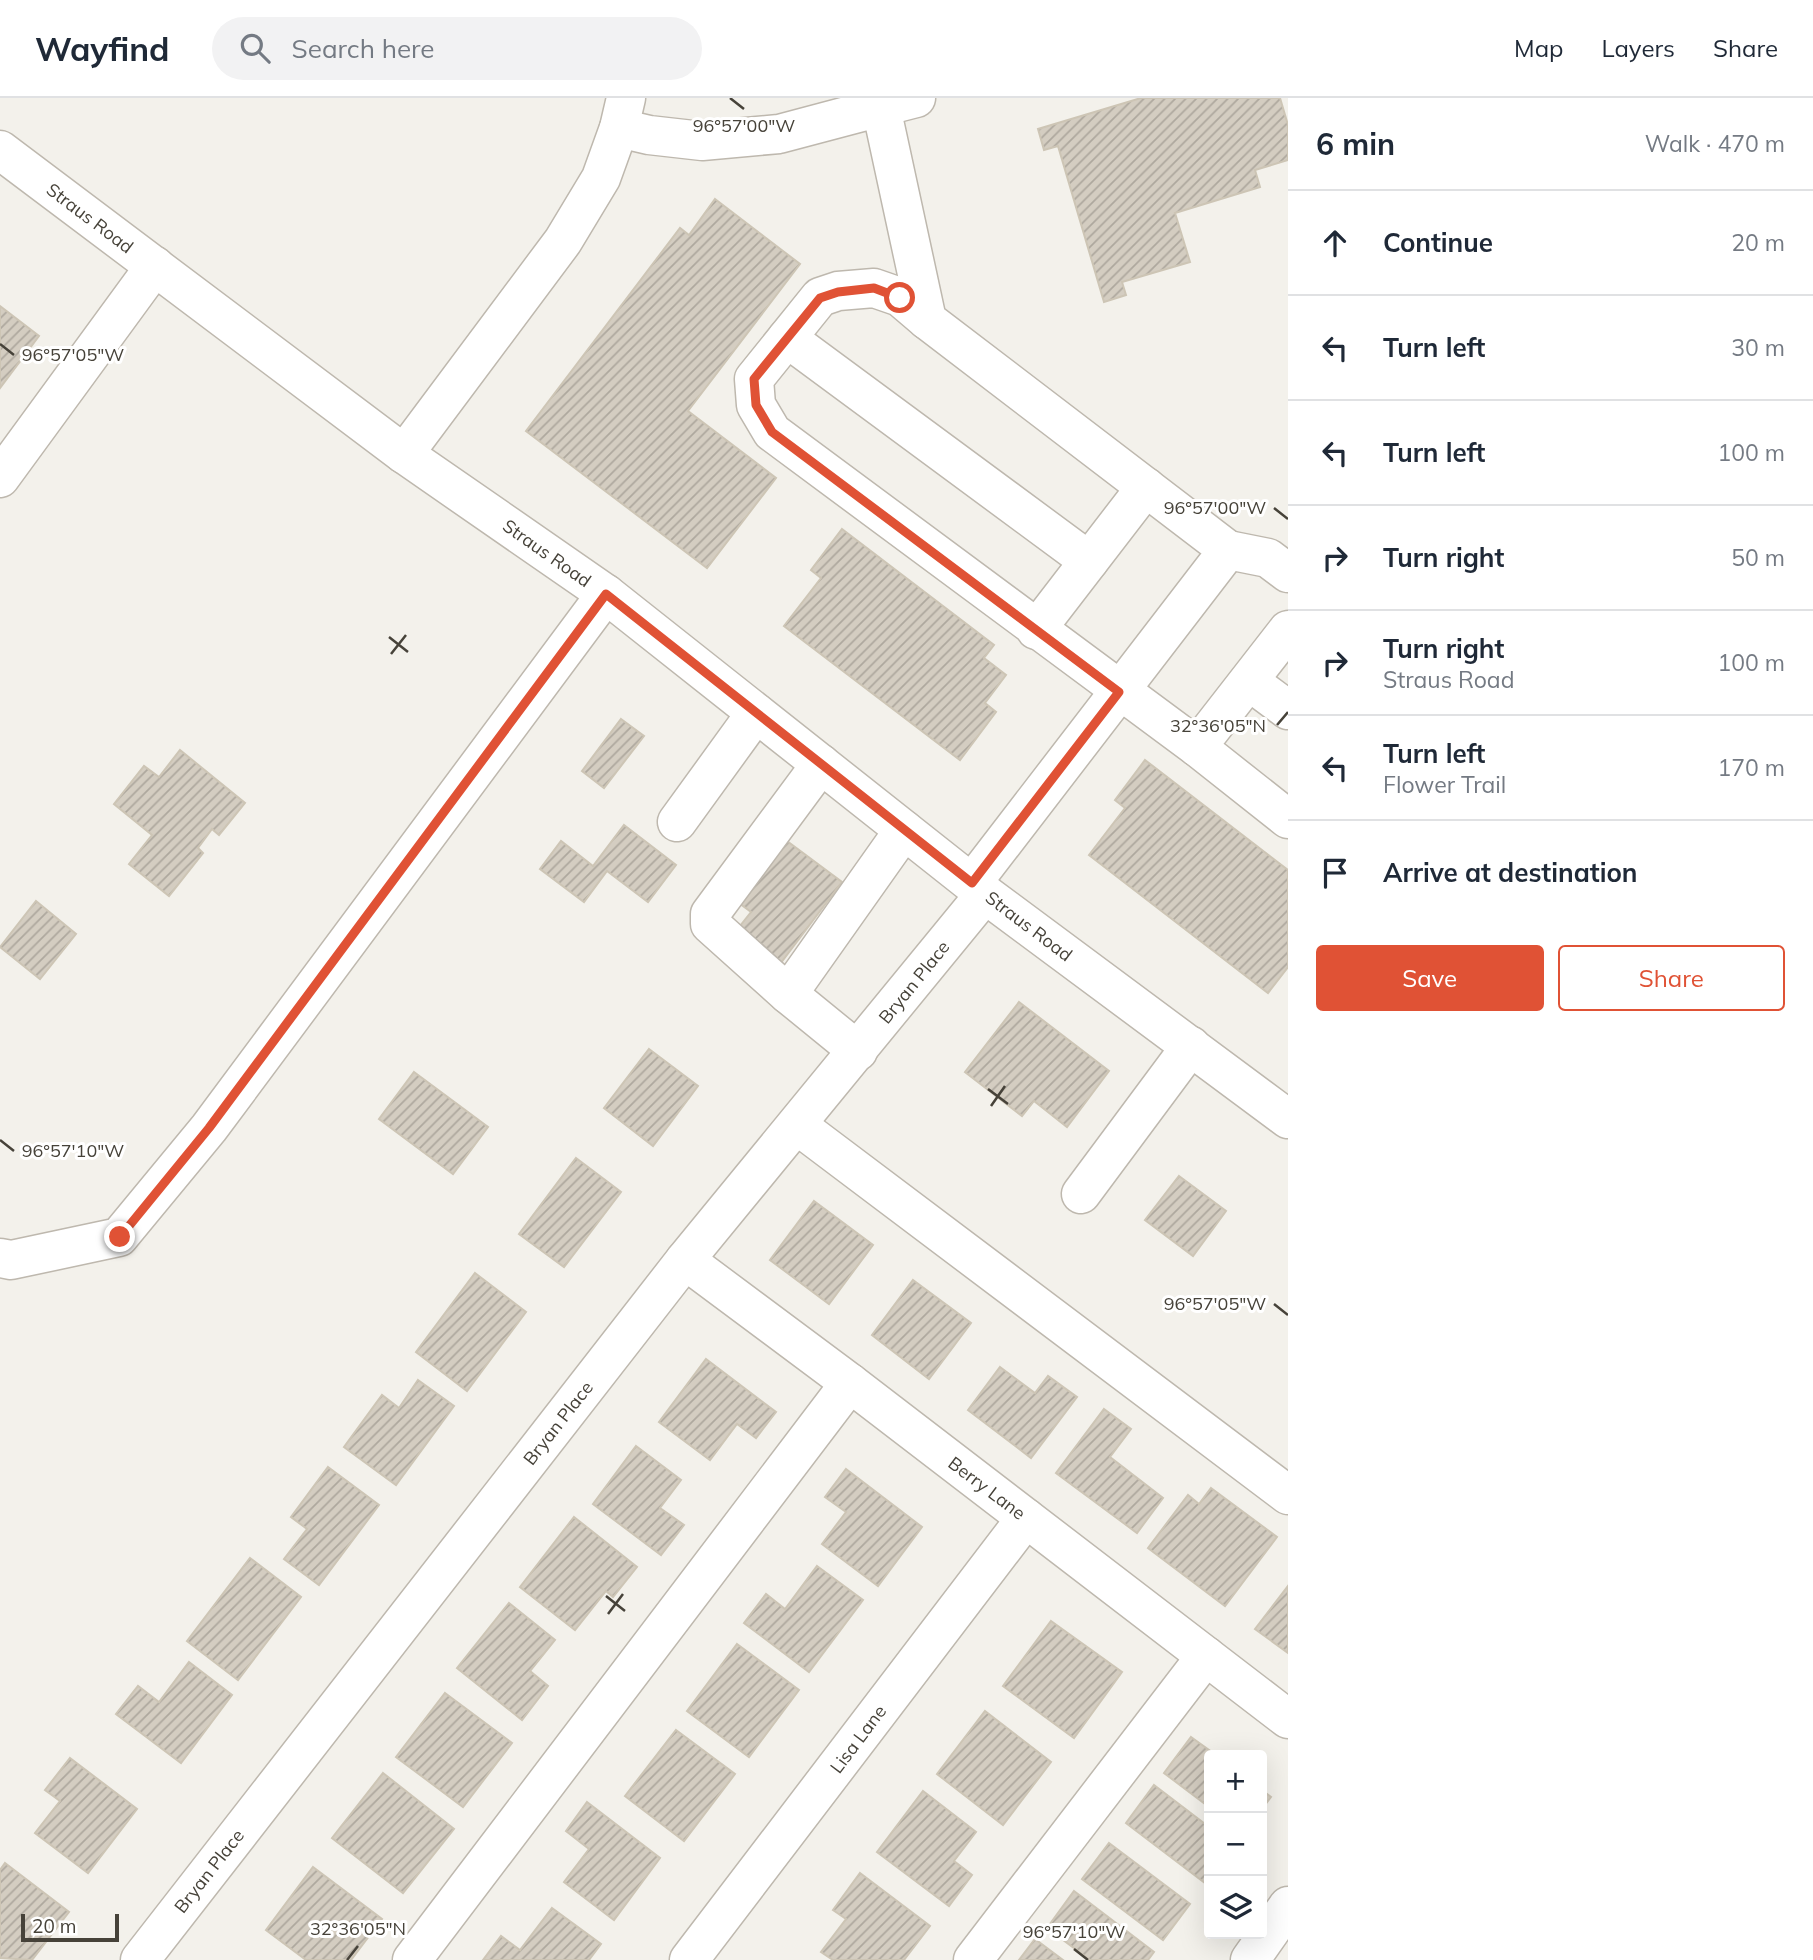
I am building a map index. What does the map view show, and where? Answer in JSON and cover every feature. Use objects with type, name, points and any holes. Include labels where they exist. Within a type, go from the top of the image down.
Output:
[{"type":"street","points":[[404,454],[563,241],[601,178],[622,113],[649,135],[702,141],[779,134],[892,101],[927,320]]},
{"type":"street","name":"Straus Road","points":[[0,150],[404,454],[606,594],[978,889],[1288,1118]]},
{"type":"street","points":[[0,478],[155,266]]},
{"type":"street","points":[[1288,573],[1268,558],[1228,550],[900,298],[874,288],[838,292],[820,298],[754,379],[756,405],[772,432],[1119,692],[1197,747],[1288,819]]},
{"type":"street","points":[[787,338],[1089,561]]},
{"type":"street","points":[[1036,630],[1146,487]]},
{"type":"street","name":"Bryan Place","points":[[140,1960],[685,1259],[858,1051],[1119,692],[1228,550]]},
{"type":"street","points":[[0,1258],[10,1260],[120,1237],[209,1128],[606,594]]},
{"type":"street","points":[[1197,747],[1288,630]]},
{"type":"street","points":[[1249,681],[1288,710]]},
{"type":"street","points":[[677,822],[756,713]]},
{"type":"street","points":[[821,764],[710,914],[710,924],[788,994],[858,1051]]},
{"type":"street","points":[[788,994],[904,830]]},
{"type":"street","points":[[1081,1194],[1191,1046]]},
{"type":"street","points":[[797,1125],[1288,1495]]},
{"type":"street","name":"Berry Lane","points":[[685,1259],[1288,1719]]},
{"type":"street","points":[[412,1960],[850,1383]]},
{"type":"street","name":"Lisa Lane","points":[[690,1960],[1026,1518]]},
{"type":"street","points":[[974,1960],[1206,1656]]},
{"type":"street","points":[[1250,1960],[1288,1906]]},
{"type":"building","points":[[1141,98],[1280,98],[1288,125],[1288,160],[1255,170],[1260,187],[1175,213],[1190,262],[1122,282],[1126,295],[1104,302],[1058,146],[1044,150],[1038,129]]},
{"type":"building","points":[[715,199],[800,264],[688,411],[776,478],[707,568],[526,431],[680,228],[689,235]]},
{"type":"building","points":[[0,306],[39,336],[0,388]]},
{"type":"building","points":[[842,529],[994,645],[984,658],[1006,675],[985,703],[996,712],[960,760],[784,626],[821,578],[811,570]]},
{"type":"building","points":[[621,719],[644,736],[604,788],[582,771]]},
{"type":"building","points":[[180,750],[245,803],[219,835],[212,829],[198,848],[203,853],[169,896],[129,864],[152,835],[114,804],[144,766],[159,777]]},
{"type":"building","points":[[1145,760],[1288,870],[1288,967],[1268,993],[1089,855],[1125,808],[1115,800]]},
{"type":"building","points":[[624,825],[676,865],[648,902],[607,871],[584,902],[540,869],[561,841],[593,866]]},
{"type":"building","points":[[787,841],[842,882],[780,964],[736,931],[751,912],[739,903]]},
{"type":"building","points":[[36,901],[76,934],[40,979],[0,947]]},
{"type":"building","points":[[1019,1002],[1109,1071],[1067,1127],[1034,1101],[1022,1116],[965,1072]]},
{"type":"building","points":[[649,1049],[698,1086],[653,1146],[604,1108]]},
{"type":"building","points":[[414,1072],[488,1127],[453,1174],[379,1119]]},
{"type":"building","points":[[576,1158],[621,1192],[564,1267],[519,1234]]},
{"type":"building","points":[[1179,1176],[1226,1211],[1193,1256],[1145,1220]]},
{"type":"building","points":[[814,1201],[873,1245],[829,1304],[770,1260]]},
{"type":"building","points":[[475,1273],[526,1312],[467,1391],[416,1352]]},
{"type":"building","points":[[913,1280],[971,1323],[929,1379],[872,1335]]},
{"type":"building","points":[[706,1359],[776,1412],[756,1438],[737,1424],[710,1460],[659,1422]]},
{"type":"building","points":[[1000,1367],[1035,1393],[1048,1376],[1077,1397],[1031,1458],[968,1410]]},
{"type":"building","points":[[418,1380],[454,1406],[396,1485],[344,1447],[382,1395],[399,1408]]},
{"type":"building","points":[[1104,1409],[1131,1429],[1110,1457],[1163,1498],[1137,1533],[1056,1473]]},
{"type":"building","points":[[636,1446],[681,1480],[660,1508],[684,1525],[661,1555],[593,1504]]},
{"type":"building","points":[[328,1467],[379,1505],[319,1585],[284,1559],[307,1529],[291,1517]]},
{"type":"building","points":[[846,1469],[922,1527],[878,1586],[822,1544],[846,1512],[825,1497]]},
{"type":"building","points":[[1211,1488],[1277,1537],[1225,1606],[1148,1548],[1188,1495],[1199,1504]]},
{"type":"building","points":[[574,1517],[637,1567],[613,1597],[606,1591],[575,1630],[520,1587]]},
{"type":"building","points":[[250,1558],[301,1597],[238,1680],[187,1641]]},
{"type":"building","points":[[817,1566],[863,1600],[809,1672],[744,1623],[766,1594],[785,1609]]},
{"type":"building","points":[[1288,1586],[1288,1653],[1255,1629]]},
{"type":"building","points":[[509,1603],[555,1640],[530,1671],[548,1686],[522,1720],[457,1668]]},
{"type":"building","points":[[1051,1621],[1122,1672],[1074,1738],[1003,1686]]},
{"type":"building","points":[[737,1644],[799,1690],[749,1757],[687,1711]]},
{"type":"building","points":[[189,1662],[232,1695],[181,1763],[116,1714],[138,1686],[159,1702]]},
{"type":"building","points":[[445,1693],[512,1743],[463,1807],[396,1757]]},
{"type":"building","points":[[985,1711],[1051,1762],[1003,1825],[937,1774]]},
{"type":"building","points":[[676,1730],[735,1774],[684,1841],[625,1796]]},
{"type":"building","points":[[1191,1737],[1209,1750],[1204,1750],[1204,1803],[1164,1773]]},
{"type":"building","points":[[70,1758],[137,1809],[88,1873],[35,1833],[60,1801],[45,1790]]},
{"type":"building","points":[[383,1773],[454,1829],[403,1893],[332,1838]]},
{"type":"building","points":[[1154,1785],[1204,1823],[1204,1882],[1126,1823]]},
{"type":"building","points":[[923,1791],[976,1832],[954,1861],[972,1875],[949,1906],[877,1852]]},
{"type":"building","points":[[587,1802],[660,1858],[614,1920],[564,1882],[589,1849],[566,1831]]},
{"type":"building","points":[[1109,1843],[1190,1904],[1163,1940],[1082,1879]]},
{"type":"building","points":[[5,1863],[69,1912],[32,1960],[0,1958],[0,1870]]},
{"type":"building","points":[[313,1867],[382,1919],[351,1960],[306,1960],[266,1930]]},
{"type":"building","points":[[860,1873],[930,1926],[904,1960],[833,1960],[821,1952],[846,1919],[833,1910]]},
{"type":"building","points":[[1074,1891],[1154,1952],[1148,1960],[1090,1960],[1047,1928]]},
{"type":"building","points":[[552,1908],[601,1944],[589,1960],[483,1960],[501,1936],[520,1950]]},
{"type":"building","points":[[1035,1939],[1063,1960],[1019,1960]]},
{"type":"route","points":[[120,1237],[209,1128],[606,594],[972,883],[1119,692],[772,432],[756,405],[754,379],[820,298],[838,292],[874,288],[900,298]]}]
